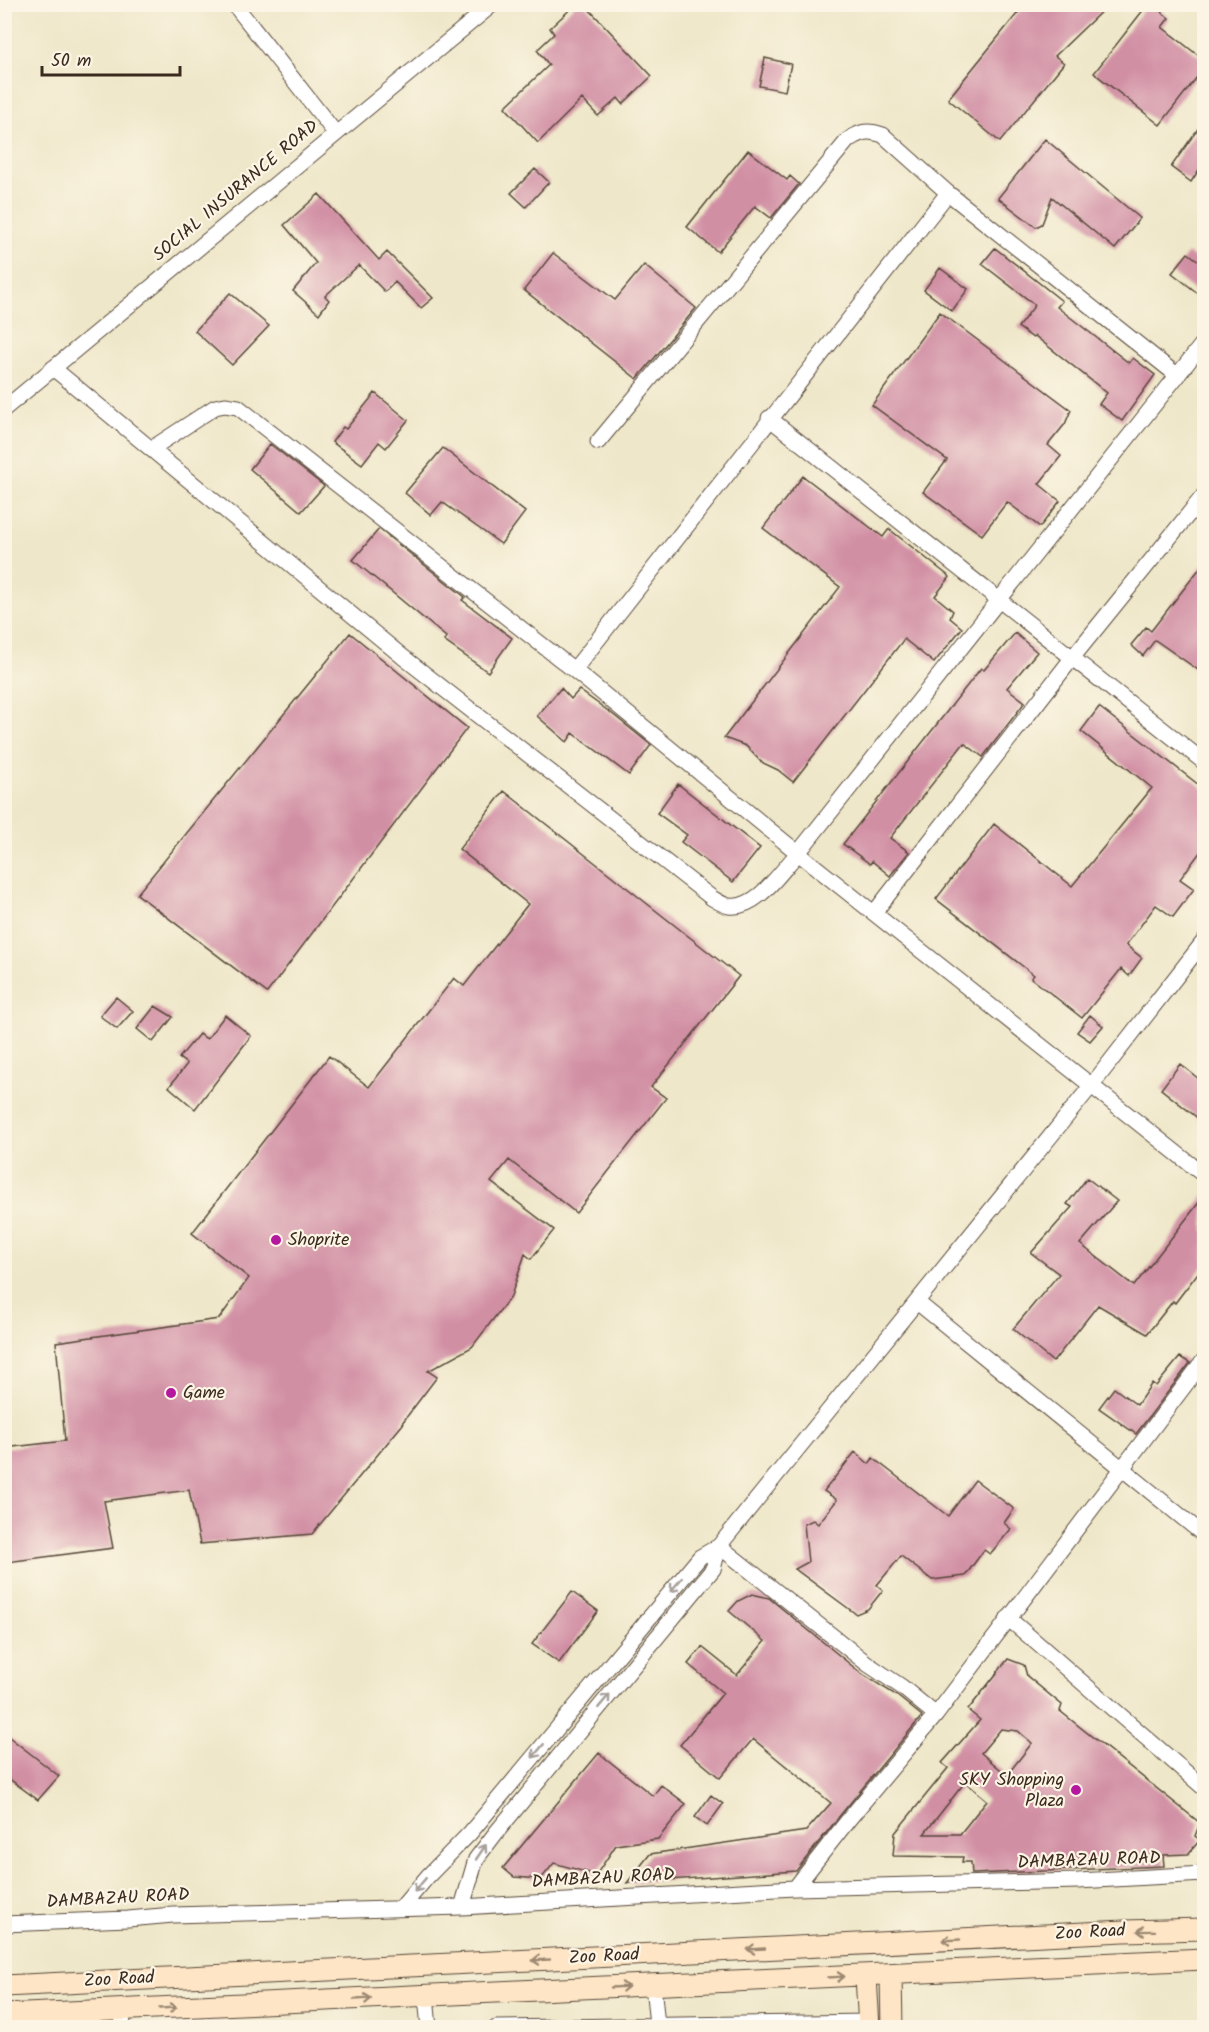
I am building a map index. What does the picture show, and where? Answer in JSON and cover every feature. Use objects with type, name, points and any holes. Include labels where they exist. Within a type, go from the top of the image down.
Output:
[{"type":"main road","points":[[1173,1930],[1204,1920]]},
{"type":"main road","name":"Zoo Road","points":[[4,1986],[1204,1929]]},
{"type":"main road","name":"Zoo Road","points":[[4,2015],[122,2019],[426,1996],[1204,1959]]},
{"type":"main road","points":[[891,1974],[892,2028]]},
{"type":"main road","points":[[866,1976],[869,2025]]},
{"type":"street","points":[[234,4],[336,134]]},
{"type":"street","name":"SOCIAL INSURANCE ROAD","points":[[4,409],[493,4]]},
{"type":"street","points":[[598,442],[848,140],[860,132],[870,131],[884,135],[948,193],[1178,375]]},
{"type":"street","points":[[574,670],[769,418],[948,193]]},
{"type":"street","points":[[53,368],[403,657],[712,898],[729,906],[744,905],[758,897],[798,853],[1204,342]]},
{"type":"street","points":[[151,449],[215,407],[225,405],[238,407],[574,670],[798,853],[1204,1175]]},
{"type":"street","points":[[769,418],[1204,762]]},
{"type":"street","points":[[874,913],[1073,657],[1204,495]]},
{"type":"street","points":[[401,1908],[470,1833],[700,1557],[719,1546],[1092,1085],[1204,941]]},
{"type":"street","points":[[917,1302],[1204,1535]]},
{"type":"street","points":[[795,1888],[936,1715],[1204,1360]]},
{"type":"street","points":[[719,1546],[936,1715]]},
{"type":"street","points":[[462,1907],[476,1859],[713,1569],[719,1546]]},
{"type":"street","points":[[1008,1618],[1204,1788]]},
{"type":"street","name":"DAMBAZAU ROAD","points":[[4,1924],[172,1915],[462,1907],[795,1888],[985,1884],[1204,1875]]},
{"type":"street","points":[[653,1985],[657,2025]]},
{"type":"street","points":[[426,1996],[429,2028]]},
{"type":"street","points":[[496,2028],[869,2025]]},
{"type":"building","points":[[576,4],[584,4],[652,76],[623,104],[618,98],[598,116],[582,99],[538,143],[505,107],[549,65],[537,50],[554,34],[550,28]]},
{"type":"building","points":[[1025,4],[1109,4],[1055,56],[1064,63],[1000,142],[948,99]]},
{"type":"building","points":[[1148,4],[1152,4],[1169,18],[1162,27],[1204,60],[1204,68],[1160,125],[1094,73]]},
{"type":"building","points":[[765,58],[791,64],[785,91],[759,86]]},
{"type":"building","points":[[1204,120],[1204,162],[1191,182],[1171,167]]},
{"type":"building","points":[[1045,139],[1140,218],[1115,249],[1052,197],[1042,224],[1036,227],[998,198]]},
{"type":"building","points":[[748,150],[787,180],[790,176],[799,184],[771,218],[755,206],[718,252],[687,227]]},
{"type":"building","points":[[535,169],[549,182],[526,207],[511,193]]},
{"type":"building","points":[[319,194],[379,260],[387,252],[433,298],[421,308],[395,282],[385,292],[359,265],[325,296],[329,300],[319,314],[293,291],[316,263],[284,225]]},
{"type":"building","points":[[995,248],[1062,301],[1057,307],[1129,363],[1133,358],[1155,375],[1122,421],[1099,404],[1107,393],[1035,336],[1033,338],[1018,327],[1035,305],[982,264]]},
{"type":"building","points":[[553,253],[615,300],[644,265],[696,308],[637,379],[524,290]]},
{"type":"building","points":[[1188,253],[1204,265],[1204,298],[1172,273]]},
{"type":"building","points":[[940,268],[968,289],[952,311],[924,290]]},
{"type":"building","points":[[230,293],[269,326],[232,365],[195,331]]},
{"type":"building","points":[[940,312],[1071,410],[1065,424],[1048,445],[1061,456],[1039,484],[1060,501],[1040,527],[1007,502],[982,535],[923,492],[947,460],[872,405]]},
{"type":"building","points":[[375,393],[408,420],[386,448],[379,442],[362,464],[332,442],[343,427],[346,429]]},
{"type":"building","points":[[270,444],[324,486],[301,512],[250,469]]},
{"type":"building","points":[[443,448],[525,512],[501,544],[442,502],[431,515],[405,493]]},
{"type":"building","points":[[803,476],[883,537],[889,529],[950,577],[935,596],[953,611],[950,618],[962,628],[934,663],[904,639],[793,782],[778,770],[761,762],[746,746],[724,738],[840,587],[763,528]]},
{"type":"building","points":[[379,529],[465,597],[462,600],[512,638],[488,672],[444,641],[446,637],[353,560]]},
{"type":"building","points":[[1204,563],[1204,674],[1155,640],[1143,656],[1131,645],[1146,627],[1151,631]]},
{"type":"building","points":[[350,633],[467,728],[267,993],[137,894]]},
{"type":"building","points":[[1015,633],[1037,652],[1007,688],[1025,702],[983,757],[964,743],[890,838],[909,852],[890,876],[872,861],[870,864],[843,844],[981,668],[984,670]]},
{"type":"building","points":[[561,688],[571,699],[579,690],[651,745],[629,775],[573,733],[567,742],[537,716]]},
{"type":"building","points":[[1099,707],[1204,789],[1204,847],[1180,879],[1194,889],[1173,917],[1156,905],[1126,945],[1142,958],[1129,976],[1121,969],[1082,1018],[1031,978],[1034,975],[936,899],[994,824],[1072,886],[1152,788],[1081,731]]},
{"type":"building","points":[[678,784],[760,848],[733,882],[681,842],[687,835],[657,813]]},
{"type":"building","points":[[504,791],[739,976],[651,1087],[666,1098],[576,1213],[509,1160],[491,1182],[554,1230],[531,1259],[525,1254],[511,1296],[472,1347],[428,1371],[437,1377],[403,1424],[312,1534],[200,1544],[189,1490],[104,1501],[113,1548],[7,1562],[4,1539],[4,1448],[65,1441],[56,1342],[219,1319],[249,1278],[192,1233],[329,1056],[369,1087],[454,978],[464,986],[528,904],[459,849]]},
{"type":"building","points":[[116,997],[133,1011],[117,1029],[100,1016]]},
{"type":"building","points":[[155,1006],[173,1017],[153,1042],[137,1029]]},
{"type":"building","points":[[225,1015],[251,1036],[195,1109],[169,1087],[187,1064],[179,1058],[199,1034],[207,1039]]},
{"type":"building","points":[[1090,1015],[1103,1026],[1090,1041],[1077,1032]]},
{"type":"building","points":[[1180,1064],[1204,1083],[1204,1123],[1161,1089]]},
{"type":"building","points":[[1087,1178],[1117,1201],[1080,1244],[1134,1286],[1204,1196],[1204,1265],[1175,1303],[1173,1301],[1147,1334],[1098,1305],[1053,1362],[1013,1329],[1059,1274],[1031,1253],[1072,1207],[1067,1204]]},
{"type":"building","points":[[1180,1357],[1190,1363],[1136,1434],[1099,1408],[1114,1388],[1137,1405],[1152,1383],[1156,1386]]},
{"type":"building","points":[[855,1452],[869,1464],[873,1458],[948,1516],[975,1480],[1014,1509],[1004,1523],[1011,1529],[990,1554],[984,1550],[965,1576],[932,1580],[901,1556],[877,1585],[883,1590],[868,1609],[856,1614],[795,1569],[808,1562],[804,1524],[813,1520],[818,1524],[837,1500],[824,1491]]},
{"type":"building","points":[[572,1592],[598,1611],[559,1663],[532,1644]]},
{"type":"building","points":[[752,1594],[769,1598],[862,1674],[896,1695],[922,1716],[796,1871],[627,1883],[650,1854],[806,1831],[831,1803],[753,1739],[720,1778],[680,1745],[723,1693],[688,1664],[702,1647],[737,1675],[765,1641],[729,1611],[738,1601]]},
{"type":"building","name":"SKY Shopping Plaza","points":[[1008,1659],[1024,1665],[1027,1676],[1062,1705],[1060,1711],[1200,1823],[1195,1836],[1200,1840],[1188,1854],[1163,1855],[1164,1866],[972,1874],[971,1862],[962,1862],[963,1857],[893,1856],[895,1833],[948,1768],[942,1763],[980,1720],[968,1710]],"holes":[[[1001,1729],[1018,1731],[1032,1743],[1007,1775],[981,1753]],[[965,1782],[987,1800],[960,1834],[924,1834]]]},
{"type":"building","points":[[4,1733],[59,1776],[38,1800],[4,1775]]},
{"type":"building","points":[[599,1753],[653,1796],[661,1785],[686,1804],[658,1839],[616,1845],[596,1875],[554,1863],[541,1879],[514,1877],[503,1868]]},
{"type":"building","points":[[711,1795],[723,1804],[707,1826],[695,1817]]},
{"type":"place","name":"Shoprite","points":[[276,1240]]},
{"type":"place","name":"Game","points":[[171,1393]]},
{"type":"place","name":"SKY Shopping Plaza","points":[[1076,1790]]}]
